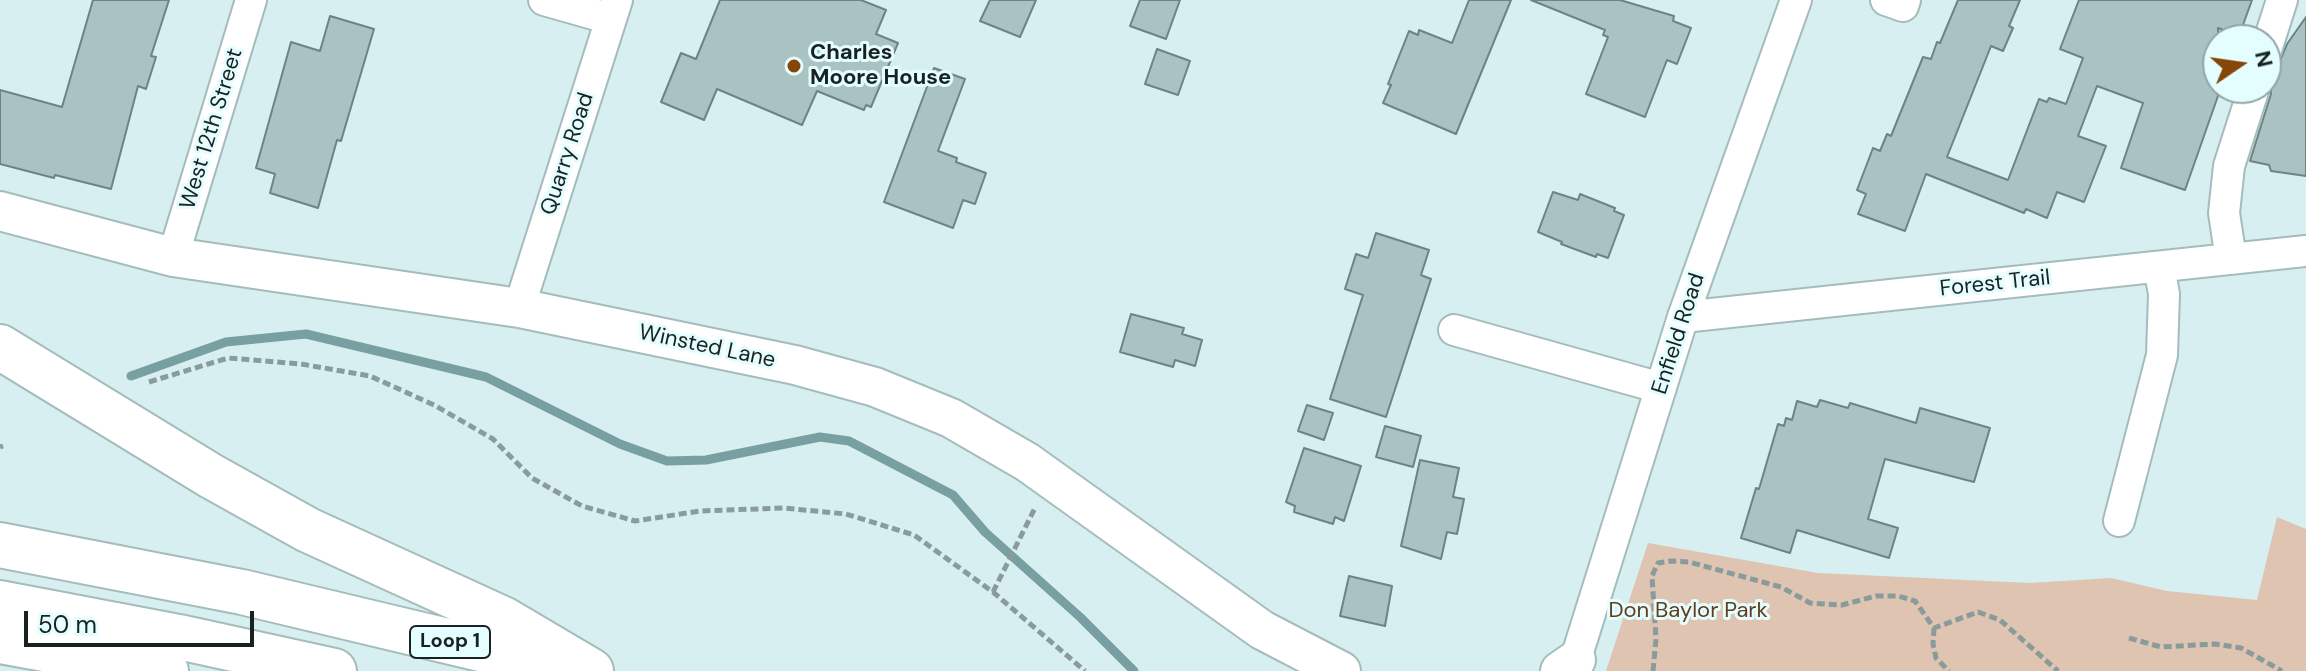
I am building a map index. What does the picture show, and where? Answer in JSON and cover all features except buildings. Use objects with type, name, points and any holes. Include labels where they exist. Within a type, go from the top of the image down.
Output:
[{"type":"highway","points":[[0,347],[211,476],[308,530],[503,619],[591,671]]},
{"type":"highway","name":"Loop 1","points":[[0,545],[242,592],[573,671]]},
{"type":"highway","points":[[0,603],[334,671]]},
{"type":"highway","points":[[0,641],[166,671]]},
{"type":"main road","name":"Winsted Lane","points":[[0,211],[173,257],[519,308],[795,365],[875,387],[951,418],[1027,462],[1262,630],[1341,671]]},
{"type":"street","name":"West 12th Street","points":[[173,257],[251,0]]},
{"type":"street","points":[[544,0],[614,10]]},
{"type":"street","points":[[1886,0],[1903,6],[1905,0]]},
{"type":"street","points":[[2274,24],[2282,0]]},
{"type":"street","name":"Enfield Road","points":[[1569,667],[1785,3]]},
{"type":"street","name":"Quarry Road","points":[[519,308],[614,10]]},
{"type":"street","points":[[2231,259],[2224,213],[2229,166],[2249,104]]},
{"type":"street","name":"Forest Trail","points":[[1683,317],[2306,251]]},
{"type":"street","points":[[2119,521],[2162,355],[2164,294],[2159,267]]},
{"type":"street","points":[[1454,330],[1661,388]]},
{"type":"path","points":[[149,382],[228,358],[301,364],[370,376],[434,405],[493,439],[532,478],[582,506],[635,521],[700,511],[783,508],[846,514],[914,535],[993,592],[1085,671]]},
{"type":"path","points":[[993,592],[1021,536]]},
{"type":"path","points":[[1653,671],[1656,639],[1652,614],[1652,576],[1658,563],[1689,562],[1781,587],[1810,603],[1842,605],[1876,596],[1898,596],[1915,601],[1934,628],[1936,658],[1949,671]]},
{"type":"path","points":[[1934,628],[1978,612],[2000,620],[2058,671]]},
{"type":"path","points":[[2129,638],[2161,647],[2215,644],[2241,648],[2282,671]]},
{"type":"green space","name":"Don Baylor Park","points":[[2277,517],[2306,529],[2306,671],[1606,671],[1648,543],[1818,573],[2030,583],[2111,578],[2167,591],[2257,600]]},
{"type":"waterway","points":[[131,376],[226,342],[306,334],[486,377],[620,444],[667,461],[706,460],[820,437],[849,441],[953,495],[985,532],[1080,617],[1134,671]]},
{"type":"place","name":"Charles Moore House","points":[[794,66]]}]
